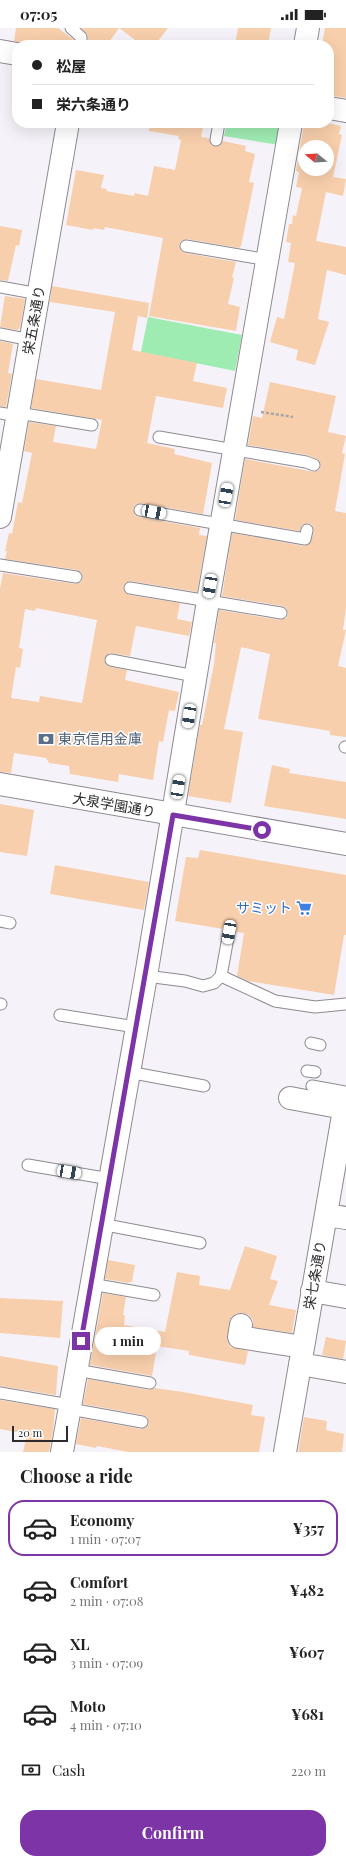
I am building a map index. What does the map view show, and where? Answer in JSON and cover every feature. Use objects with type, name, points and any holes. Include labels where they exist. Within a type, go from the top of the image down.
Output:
[{"type":"street","points":[[306,40],[308,28]]},
{"type":"street","points":[[0,51],[12,53]]},
{"type":"street","points":[[334,109],[346,111]]},
{"type":"street","name":"栄五条通り","points":[[0,517],[12,414],[31,340],[67,128]]},
{"type":"street","points":[[62,1452],[146,976],[195,676],[290,128]]},
{"type":"street","name":"大泉学園通り","points":[[0,784],[346,844]]},
{"type":"street","points":[[290,1098],[345,1099]]},
{"type":"street","name":"栄七条通り","points":[[285,1452],[291,1384],[302,1356],[312,1291],[336,1217],[345,1099]]},
{"type":"street","points":[[312,1291],[346,1297]]},
{"type":"street","points":[[241,1325],[239,1337],[302,1356],[346,1372]]},
{"type":"lane","points":[[72,28],[81,37],[81,40]]},
{"type":"lane","points":[[216,140],[218,128]]},
{"type":"lane","points":[[186,246],[268,260]]},
{"type":"lane","points":[[0,287],[39,294]]},
{"type":"lane","points":[[0,334],[31,340]]},
{"type":"lane","points":[[12,414],[92,425]]},
{"type":"lane","points":[[159,437],[306,462],[314,465]]},
{"type":"lane","points":[[140,510],[305,539],[307,530]]},
{"type":"lane","points":[[0,565],[76,577]]},
{"type":"lane","points":[[130,588],[282,613]]},
{"type":"lane","points":[[111,660],[195,676]]},
{"type":"lane","points":[[146,976],[185,981],[203,986],[214,983],[221,976],[229,932]]},
{"type":"lane","points":[[221,976],[274,1001],[315,1007],[346,1004]]},
{"type":"lane","points":[[60,1015],[136,1027]]},
{"type":"lane","points":[[128,1072],[204,1086]]},
{"type":"lane","points":[[312,1086],[345,1099]]},
{"type":"lane","points":[[28,1165],[110,1179]]},
{"type":"lane","points":[[102,1224],[200,1242]]},
{"type":"lane","points":[[91,1284],[154,1296]]},
{"type":"lane","points":[[76,1370],[150,1384]]},
{"type":"lane","points":[[0,1393],[142,1422]]},
{"type":"path","points":[[241,408],[294,418]]},
{"type":"green space","points":[[226,128],[282,128],[279,145],[224,136]]},
{"type":"green space","points":[[148,317],[242,335],[235,371],[141,352]]},
{"type":"building","points":[[16,28],[58,28],[74,40],[14,40]]},
{"type":"building","points":[[81,28],[119,28],[111,40],[88,40],[87,34]]},
{"type":"building","points":[[119,28],[168,28],[159,40],[135,40]]},
{"type":"building","points":[[238,28],[271,28],[269,40],[236,40]]},
{"type":"building","points":[[325,28],[346,28],[346,98],[334,96],[334,40],[323,40]]},
{"type":"building","points":[[334,124],[341,126],[339,134],[342,135],[334,172],[334,140],[301,140],[303,128],[334,128]]},
{"type":"building","points":[[149,128],[203,128],[201,137],[209,138],[212,146],[219,146],[223,141],[246,146],[245,151],[255,154],[249,182],[254,183],[241,246],[239,248],[187,239],[181,241],[179,245],[181,251],[185,253],[236,262],[228,304],[240,307],[236,331],[149,316],[163,238],[105,227],[104,230],[94,228],[93,230],[66,225],[76,170],[104,175],[101,188],[107,189],[106,191],[134,196],[135,193],[148,196],[154,166],[175,170],[181,140],[178,139],[179,136],[149,131]]},
{"type":"building","points":[[298,159],[298,172],[296,171]]},
{"type":"building","points":[[298,176],[333,176],[346,179],[343,196],[326,192],[316,241],[346,247],[346,275],[327,270],[318,319],[329,322],[315,365],[296,360],[298,350],[270,342],[277,317],[284,319],[295,263],[288,262],[291,243],[286,242],[289,224],[292,224],[293,215],[296,216],[302,188],[296,187]]},
{"type":"building","points":[[0,226],[22,230],[19,246],[16,245],[8,281],[0,280]]},
{"type":"building","points":[[52,286],[149,303],[147,318],[138,316],[132,350],[197,363],[193,381],[227,388],[223,408],[156,396],[147,443],[175,449],[174,454],[212,463],[203,514],[141,503],[135,505],[133,509],[135,515],[139,517],[200,528],[199,535],[207,536],[197,592],[131,581],[127,582],[123,586],[124,591],[129,595],[180,603],[177,619],[192,622],[189,636],[136,626],[130,656],[109,653],[104,659],[107,666],[127,670],[125,680],[179,692],[175,711],[169,710],[163,742],[159,741],[153,780],[119,774],[118,782],[70,774],[69,766],[49,763],[46,758],[14,753],[11,773],[0,772],[0,589],[3,573],[75,584],[81,582],[83,578],[81,572],[77,570],[5,559],[7,551],[5,551],[9,533],[12,534],[18,502],[22,503],[32,453],[24,451],[29,422],[56,426],[53,442],[96,449],[102,420],[31,408],[36,379],[101,390],[115,312],[50,302]],"holes":[[[36,608],[97,620],[82,703],[40,696],[39,702],[11,698],[16,667],[20,668],[23,649],[19,648],[25,609],[35,611]]]},
{"type":"building","points":[[5,296],[25,299],[20,328],[17,330],[0,327]]},
{"type":"building","points":[[0,341],[13,344],[8,373],[12,374],[6,407],[0,406]]},
{"type":"building","points":[[270,382],[336,396],[328,432],[346,436],[342,453],[345,454],[335,511],[346,513],[346,608],[343,630],[346,630],[338,666],[346,668],[346,737],[330,735],[330,731],[258,719],[270,654],[241,647],[224,729],[243,732],[231,803],[188,796],[200,725],[202,725],[214,664],[216,643],[214,643],[219,610],[280,620],[286,618],[288,614],[286,608],[282,606],[222,596],[232,533],[304,546],[310,543],[314,531],[312,525],[308,523],[302,525],[300,531],[235,520],[245,459],[315,472],[319,470],[321,464],[317,459],[307,455],[248,445],[253,416],[262,418]]},
{"type":"building","points":[[272,765],[290,769],[289,773],[346,782],[346,819],[264,806]]},
{"type":"building","points":[[0,804],[34,810],[27,856],[0,852]]},
{"type":"building","points":[[200,850],[346,875],[346,935],[344,935],[334,995],[248,981],[237,976],[244,933],[236,932],[234,927],[230,925],[223,929],[175,921],[186,857],[198,858]]},
{"type":"building","points":[[55,865],[149,882],[144,910],[50,894]]},
{"type":"building","points":[[245,1246],[277,1256],[270,1279],[278,1281],[269,1305],[296,1310],[292,1333],[253,1327],[253,1320],[249,1315],[237,1313],[232,1317],[229,1323],[227,1341],[231,1347],[248,1351],[245,1365],[189,1355],[189,1351],[157,1346],[152,1376],[90,1365],[103,1293],[126,1297],[123,1315],[125,1315],[124,1325],[165,1332],[177,1272],[200,1276],[199,1285],[230,1290]]},
{"type":"building","points":[[108,1260],[135,1265],[132,1282],[129,1283],[105,1279]]},
{"type":"building","points":[[0,1298],[63,1301],[60,1338],[0,1333]]},
{"type":"building","points":[[326,1337],[346,1341],[343,1359],[322,1355]]},
{"type":"building","points":[[0,1356],[58,1366],[56,1395],[0,1386]]},
{"type":"building","points":[[88,1379],[149,1390],[154,1388],[183,1392],[253,1405],[251,1415],[265,1417],[259,1452],[128,1452],[97,1446],[96,1448],[76,1444],[81,1418],[141,1429],[147,1427],[149,1423],[147,1417],[143,1415],[83,1404]]},
{"type":"building","points":[[0,1400],[55,1409],[49,1452],[23,1452],[27,1434],[0,1429]]},
{"type":"building","points":[[304,1417],[327,1421],[326,1430],[344,1434],[342,1452],[298,1452]]},
{"type":"place","name":"東京信用金庫","points":[[46,739]]},
{"type":"place","name":"サミット","points":[[304,908]]},
{"type":"route","points":[[81,1341],[173,815],[262,830]]}]
